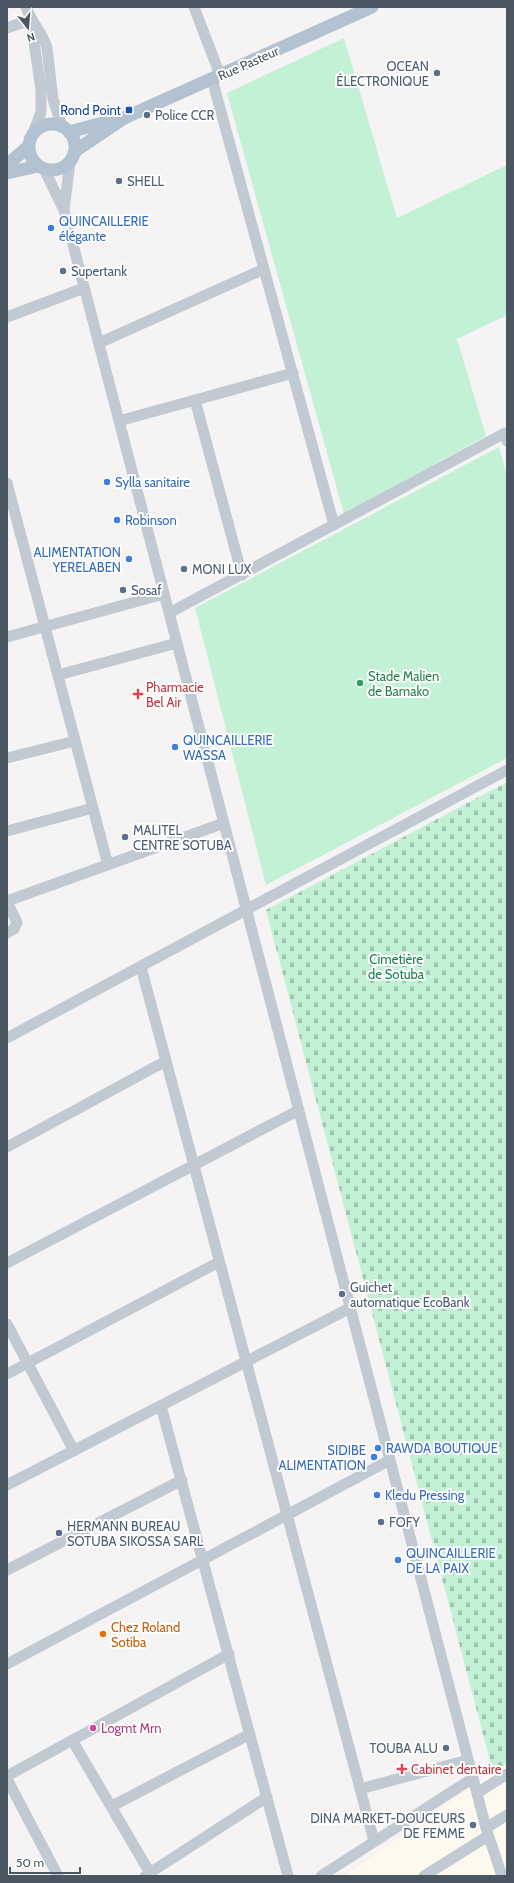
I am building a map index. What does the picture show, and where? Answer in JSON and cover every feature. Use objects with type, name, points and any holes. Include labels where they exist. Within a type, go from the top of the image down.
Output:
[{"type":"main road","name":"Rue Pasteur","points":[[124,118],[372,7]]},
{"type":"main road","points":[[7,164],[31,141],[38,130],[46,126],[54,125],[65,129],[124,118]]},
{"type":"main road","points":[[7,173],[41,167],[56,170],[63,167],[72,157],[124,118]]},
{"type":"main road","points":[[65,129],[74,141],[72,157]]},
{"type":"main road","points":[[31,141],[30,155],[41,167]]},
{"type":"street","points":[[26,7],[30,20],[41,90],[41,112],[31,141]]},
{"type":"street","points":[[194,7],[216,77],[264,269],[334,525]]},
{"type":"street","points":[[7,28],[30,20]]},
{"type":"street","points":[[30,20],[45,41],[53,99],[65,129]]},
{"type":"street","points":[[64,210],[72,157]]},
{"type":"street","points":[[41,167],[64,210],[468,1760],[487,1832],[502,1876]]},
{"type":"street","points":[[99,343],[264,269]]},
{"type":"street","points":[[7,317],[84,288]]},
{"type":"street","points":[[119,421],[293,374]]},
{"type":"street","points":[[195,400],[242,575]]},
{"type":"street","points":[[169,614],[505,433],[507,441]]},
{"type":"street","points":[[7,483],[11,516],[45,626],[108,865]]},
{"type":"street","points":[[7,636],[164,594]]},
{"type":"street","points":[[58,675],[177,643]]},
{"type":"street","points":[[7,758],[75,741]]},
{"type":"street","points":[[7,1038],[507,770]]},
{"type":"street","points":[[7,831],[93,808]]},
{"type":"street","points":[[7,933],[14,929],[17,922],[7,902],[224,823]]},
{"type":"street","points":[[141,967],[374,1841]]},
{"type":"street","points":[[7,1147],[166,1061]]},
{"type":"street","points":[[7,1264],[299,1110]]},
{"type":"street","points":[[7,1374],[219,1262]]},
{"type":"street","points":[[7,1485],[350,1308]]},
{"type":"street","points":[[7,1324],[74,1451]]},
{"type":"street","points":[[162,1406],[288,1876]]},
{"type":"street","points":[[7,1664],[390,1460]]},
{"type":"street","points":[[7,1570],[182,1480]]},
{"type":"street","points":[[7,1776],[229,1654]]},
{"type":"street","points":[[112,1806],[250,1734]]},
{"type":"street","points":[[72,1740],[112,1806],[147,1874],[267,1797]]},
{"type":"street","points":[[360,1789],[468,1760]]},
{"type":"street","points":[[477,1793],[507,1774]]},
{"type":"street","points":[[321,1876],[334,1872],[374,1841],[473,1778]]},
{"type":"street","points":[[7,1779],[58,1876]]},
{"type":"street","points":[[424,1876],[487,1832],[507,1815]]},
{"type":"shaded area","points":[[507,1763],[507,1876],[344,1876],[493,1772]]},
{"type":"green space","points":[[344,38],[397,218],[507,165],[507,315],[457,339],[486,436],[344,514],[227,93]]},
{"type":"green space","name":"Stade Malien de Bamako","points":[[499,447],[507,476],[507,758],[266,885],[195,608]]},
{"type":"green space","name":"Cimetière de Sotuba","points":[[507,782],[507,1763],[493,1772],[266,910]]},
{"type":"place","name":"OCEAN ÉLECTRONIQUE","points":[[437,73]]},
{"type":"place","name":"Rond Point","points":[[129,110]]},
{"type":"place","name":"Police CCR","points":[[147,115]]},
{"type":"place","name":"SHELL","points":[[119,181]]},
{"type":"place","name":"QUINCAILLERIE élégante","points":[[51,228]]},
{"type":"place","name":"Supertank","points":[[63,271]]},
{"type":"place","name":"Sylla sanitaire","points":[[107,482]]},
{"type":"place","name":"Robinson","points":[[117,520]]},
{"type":"place","name":"ALIMENTATION YERELABEN","points":[[129,559]]},
{"type":"place","name":"MONI LUX","points":[[184,569]]},
{"type":"place","name":"Sosaf","points":[[123,590]]},
{"type":"place","name":"Stade Malien de Bamako","points":[[360,683]]},
{"type":"place","name":"Pharmacie Bel Air","points":[[138,694]]},
{"type":"place","name":"QUINCAILLERIE WASSA","points":[[175,747]]},
{"type":"place","name":"MALITEL CENTRE SOTUBA","points":[[125,837]]},
{"type":"place","name":"Guichet automatique EcoBank","points":[[342,1294]]},
{"type":"place","name":"RAWDA BOUTIQUE","points":[[378,1448]]},
{"type":"place","name":"SIDIBE ALIMENTATION","points":[[374,1457]]},
{"type":"place","name":"Kledu Pressing","points":[[377,1495]]},
{"type":"place","name":"FOFY","points":[[381,1522]]},
{"type":"place","name":"HERMANN BUREAU SOTUBA SIKOSSA SARL","points":[[59,1533]]},
{"type":"place","name":"QUINCAILLERIE DE LA PAIX","points":[[398,1560]]},
{"type":"place","name":"Chez Roland Sotiba","points":[[103,1634]]},
{"type":"place","name":"Logmt Mrn","points":[[93,1728]]},
{"type":"place","name":"TOUBA ALU","points":[[446,1748]]},
{"type":"place","name":"Cabinet dentaire","points":[[402,1769]]},
{"type":"place","name":"DINA MARKET-DOUCEURS DE FEMME","points":[[473,1825]]}]
